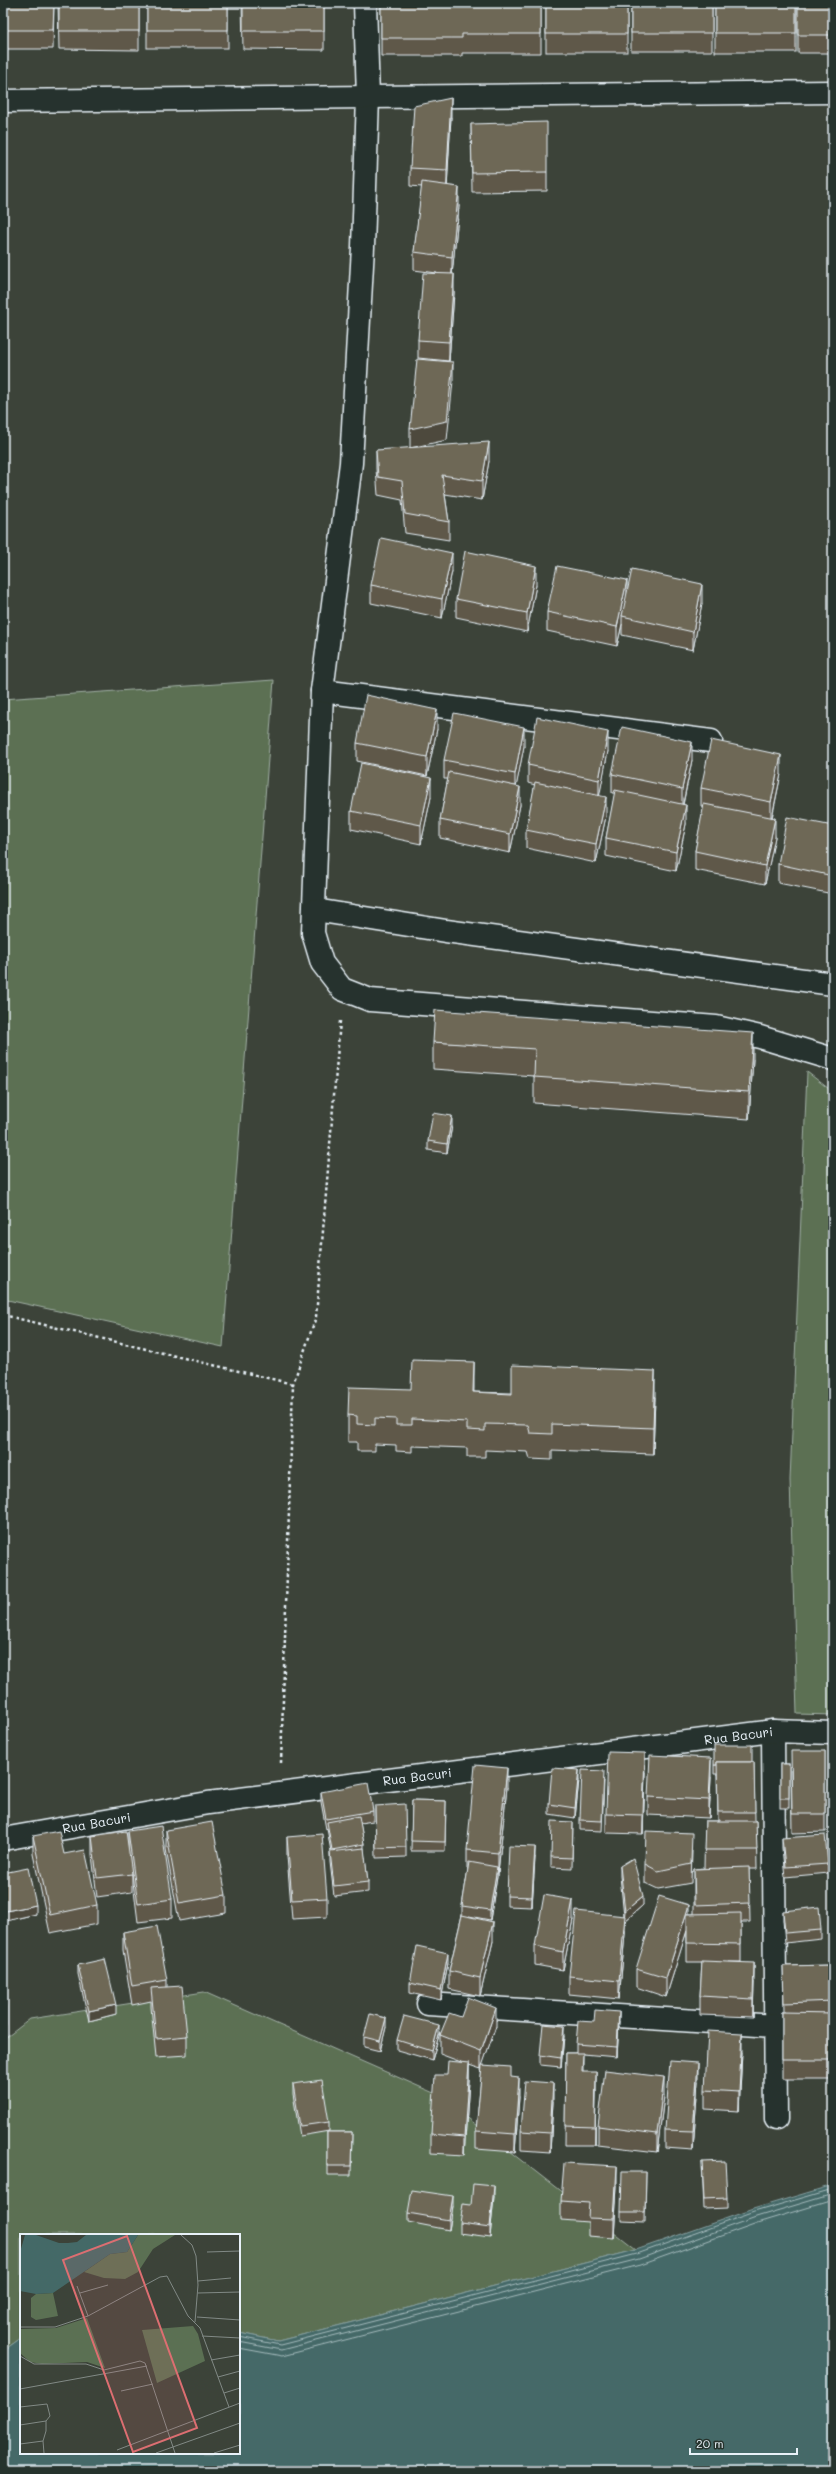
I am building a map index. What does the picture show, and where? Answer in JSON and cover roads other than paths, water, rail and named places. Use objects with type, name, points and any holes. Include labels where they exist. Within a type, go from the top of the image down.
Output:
[{"type":"street","points":[[365,3],[368,97],[363,247],[351,463],[322,691],[313,933],[322,963],[342,989],[370,1000],[716,1027],[760,1037],[833,1059]]},
{"type":"street","points":[[3,101],[833,92]]},
{"type":"street","points":[[322,691],[711,741]]},
{"type":"street","points":[[315,910],[446,931],[833,984]]},
{"type":"street","points":[[773,1731],[776,2119]]},
{"type":"street","name":"Rua Bacuri","points":[[3,1838],[208,1803],[773,1731],[833,1733]]},
{"type":"street","points":[[428,2004],[775,2026]]},
{"type":"water","points":[[833,2185],[833,2471],[3,2471],[3,2351],[20,2339],[20,2454],[240,2454],[240,2333],[278,2341],[636,2250],[753,2209]]}]
